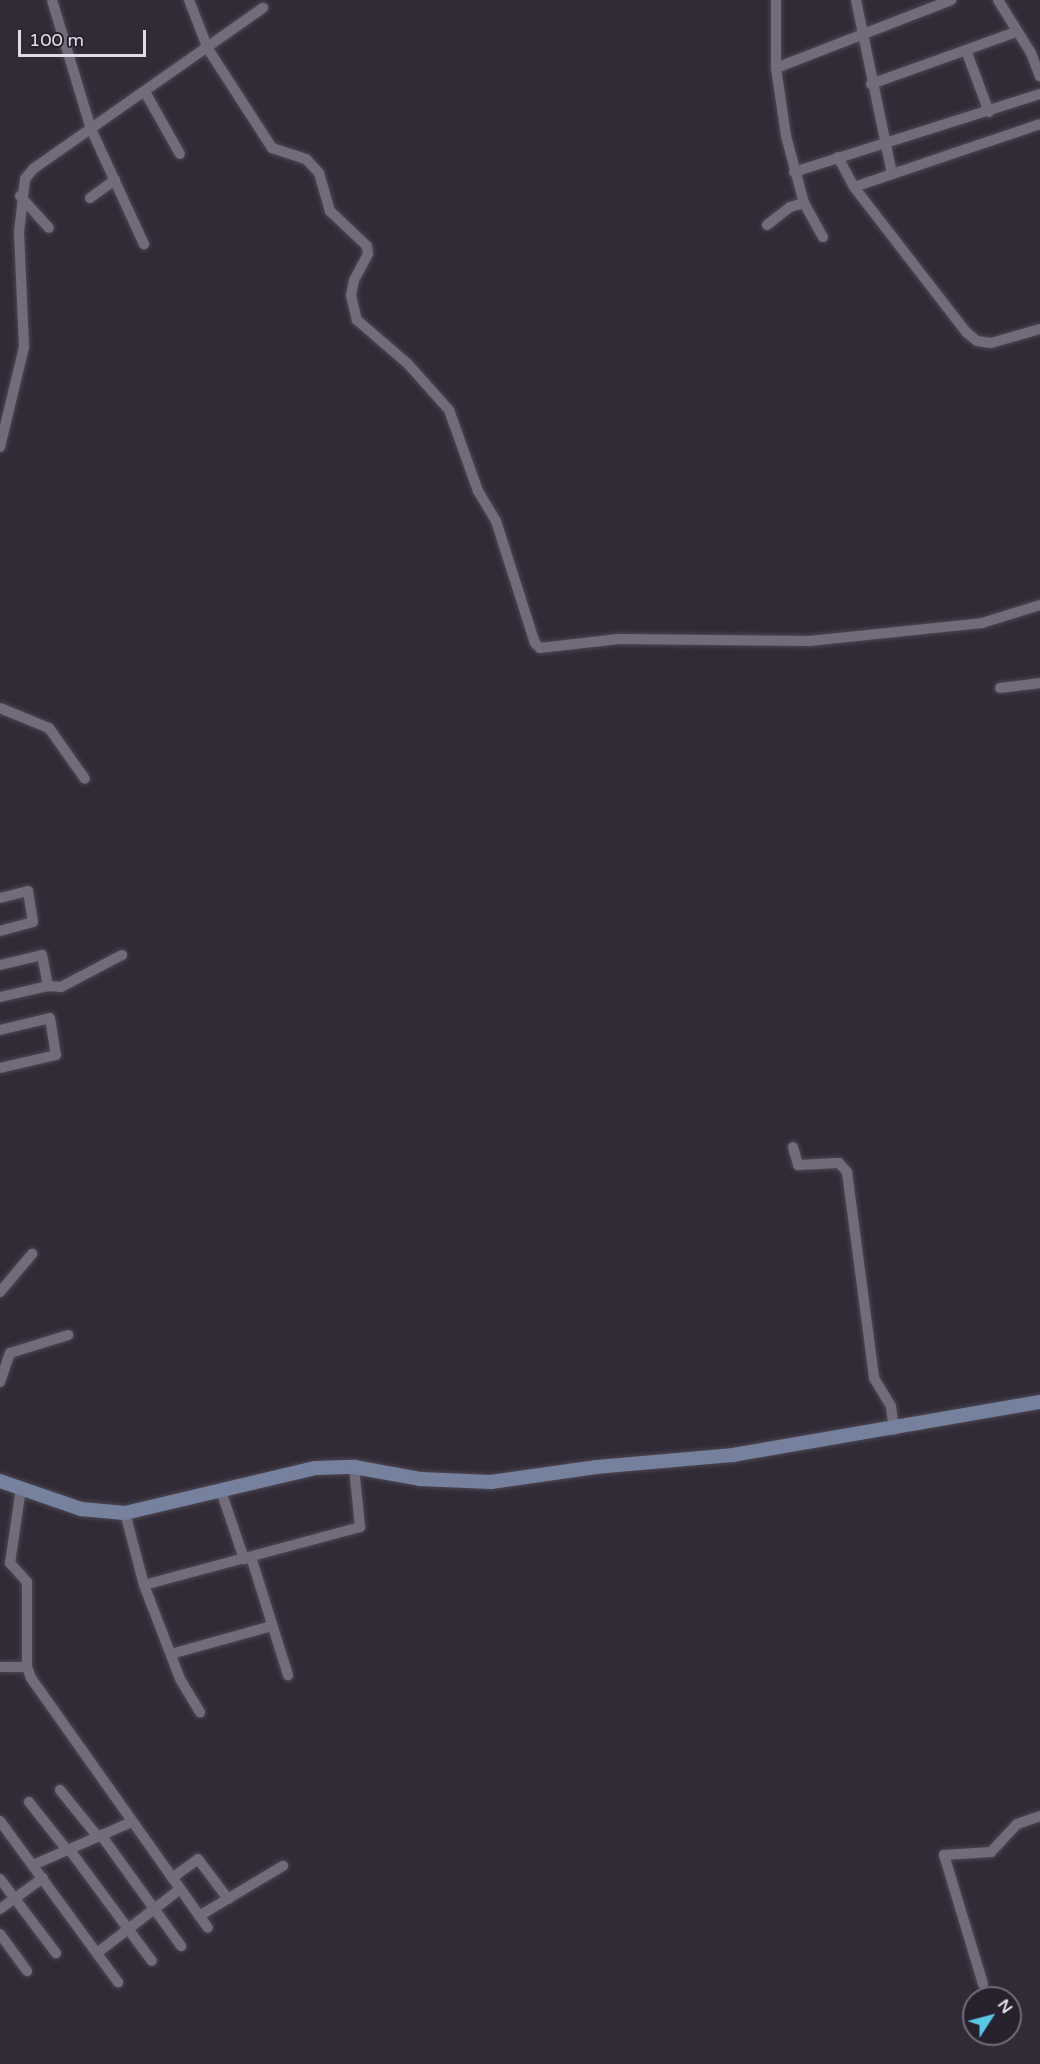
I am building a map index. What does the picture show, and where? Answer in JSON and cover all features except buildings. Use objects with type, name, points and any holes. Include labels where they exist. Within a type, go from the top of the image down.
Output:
[{"type":"main road","points":[[0,1481],[81,1509],[125,1513],[290,1473],[354,1467],[420,1479],[491,1482],[596,1467],[733,1455],[894,1430],[1040,1402]]},
{"type":"street","points":[[52,0],[91,129],[144,244]]},
{"type":"street","points":[[189,0],[208,49],[272,148],[306,159],[319,173],[330,212],[367,246],[368,254],[354,280],[351,296],[357,320],[408,364],[449,410],[478,491],[496,521],[535,643],[540,648],[618,639],[809,641],[982,623],[1040,605]]},
{"type":"street","points":[[776,0],[776,68],[794,172],[804,203],[824,237]]},
{"type":"street","points":[[856,0],[871,84],[892,174]]},
{"type":"street","points":[[776,68],[862,32],[951,0]]},
{"type":"street","points":[[998,0],[1039,71]]},
{"type":"street","points":[[0,447],[24,347],[20,196],[29,172],[208,49],[263,8]]},
{"type":"street","points":[[871,84],[1016,32]]},
{"type":"street","points":[[966,50],[989,112]]},
{"type":"street","points":[[146,92],[180,154]]},
{"type":"street","points":[[794,172],[884,141],[989,112],[1040,94]]},
{"type":"street","points":[[854,187],[1040,124]]},
{"type":"street","points":[[838,157],[854,187],[935,295],[977,341],[991,343],[1040,329]]},
{"type":"street","points":[[90,198],[115,180]]},
{"type":"street","points":[[20,196],[49,228]]},
{"type":"street","points":[[768,225],[790,207],[804,203]]},
{"type":"street","points":[[1000,688],[1040,683]]},
{"type":"street","points":[[0,708],[49,728],[85,779]]},
{"type":"street","points":[[0,898],[28,891],[33,922],[0,931]]},
{"type":"street","points":[[0,965],[42,955],[48,986]]},
{"type":"street","points":[[0,997],[48,986],[61,987],[122,955]]},
{"type":"street","points":[[0,1030],[50,1018],[56,1055],[0,1068]]},
{"type":"street","points":[[793,1147],[798,1165],[839,1163],[847,1172],[874,1378],[891,1406],[894,1430]]},
{"type":"street","points":[[0,1292],[32,1254]]},
{"type":"street","points":[[0,1382],[10,1353],[68,1335]]},
{"type":"street","points":[[144,1585],[360,1527],[354,1467]]},
{"type":"street","points":[[21,1488],[10,1563],[27,1582],[27,1667],[43,1699],[208,1928]]},
{"type":"street","points":[[221,1491],[248,1558],[288,1675]]},
{"type":"street","points":[[125,1513],[144,1585],[171,1654],[200,1712]]},
{"type":"street","points":[[171,1654],[272,1626]]},
{"type":"street","points":[[0,1667],[27,1667]]},
{"type":"street","points":[[60,1790],[99,1836],[181,1946]]},
{"type":"street","points":[[29,1802],[152,1961]]},
{"type":"street","points":[[983,1984],[944,1855],[991,1852],[1017,1824],[1040,1816]]},
{"type":"street","points":[[0,1821],[118,1982]]},
{"type":"street","points":[[33,1865],[132,1822]]},
{"type":"street","points":[[172,1878],[198,1859],[228,1899]]},
{"type":"street","points":[[200,1916],[284,1866]]},
{"type":"street","points":[[0,1910],[43,1878]]},
{"type":"street","points":[[0,1879],[56,1953]]},
{"type":"street","points":[[97,1953],[180,1889]]},
{"type":"street","points":[[0,1934],[27,1971]]}]
